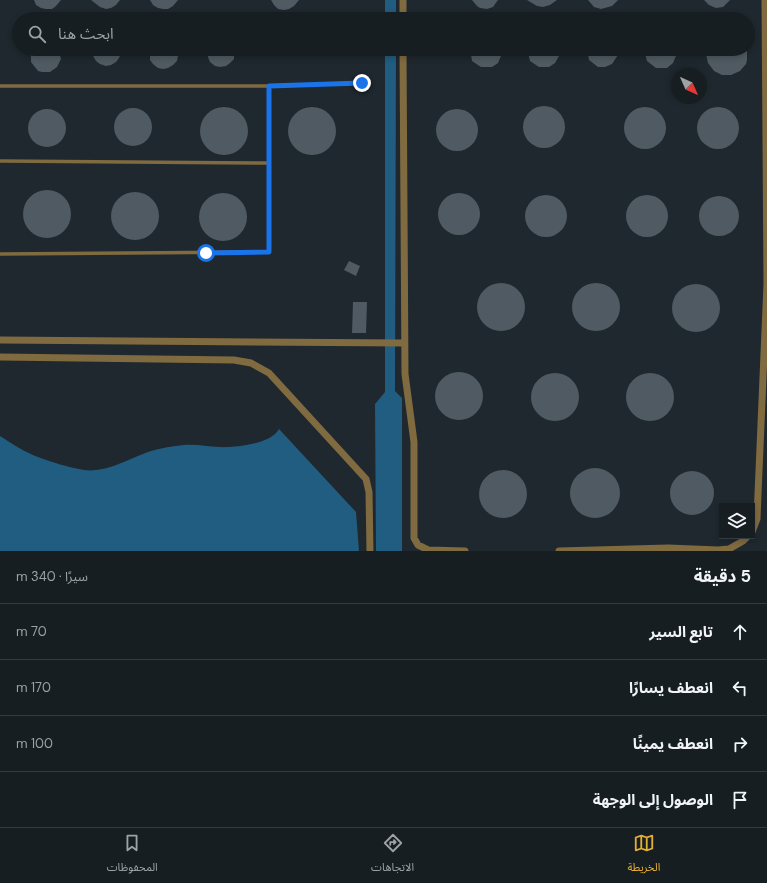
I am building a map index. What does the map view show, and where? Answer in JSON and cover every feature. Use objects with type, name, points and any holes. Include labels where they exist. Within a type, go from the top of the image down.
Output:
[{"type":"street","points":[[403,0],[403,12]]},
{"type":"street","points":[[755,524],[757,519],[767,284],[765,0]]},
{"type":"street","points":[[403,56],[401,343],[414,442],[414,538],[418,545],[428,550],[466,551]]},
{"type":"street","points":[[0,340],[401,343]]},
{"type":"street","points":[[0,357],[234,360],[251,363],[269,373],[366,479],[369,492],[370,551]]},
{"type":"street","points":[[558,551],[668,548],[718,550],[729,549],[745,539]]},
{"type":"lane","points":[[0,86],[269,86],[362,83]]},
{"type":"lane","points":[[0,254],[269,252],[269,86]]},
{"type":"lane","points":[[0,161],[269,163]]},
{"type":"water","points":[[385,0],[396,0],[396,12],[385,12]]},
{"type":"water","points":[[385,56],[396,56],[395,391],[402,398],[402,551],[376,551],[375,404],[385,392]]},
{"type":"water","points":[[279,429],[356,512],[359,551],[0,551],[0,436],[15,446],[43,459],[77,469],[93,470],[110,467],[151,451],[171,447],[184,445],[235,447],[249,445],[270,438]]},
{"type":"building","points":[[34,0],[61,0],[52,9],[46,9],[36,5]]},
{"type":"building","points":[[91,0],[120,0],[116,5],[106,9],[100,7]]},
{"type":"building","points":[[150,0],[178,0],[168,9],[163,9],[153,5]]},
{"type":"building","points":[[271,0],[299,0],[294,6],[284,10],[278,9]]},
{"type":"building","points":[[472,0],[498,0],[493,7],[487,9],[480,8]]},
{"type":"building","points":[[527,0],[557,0],[550,5],[543,7],[537,6]]},
{"type":"building","points":[[588,0],[618,0],[612,6],[601,9],[594,7]]},
{"type":"building","points":[[704,0],[730,0],[723,7],[716,8],[709,5]]},
{"type":"building","points":[[31,56],[60,56],[61,59],[57,67],[50,72],[38,71],[31,62]]},
{"type":"building","points":[[93,56],[120,56],[116,62],[111,65],[106,66],[96,61]]},
{"type":"building","points":[[150,56],[178,56],[177,61],[173,65],[163,69],[158,68],[150,60]]},
{"type":"building","points":[[234,56],[234,59],[226,66],[220,67],[215,66],[210,62],[208,57]]},
{"type":"building","points":[[471,56],[501,56],[498,63],[492,67],[481,67],[472,61]]},
{"type":"building","points":[[529,56],[559,56],[555,63],[549,67],[539,67],[530,61]]},
{"type":"building","points":[[588,56],[617,56],[612,64],[605,67],[598,67],[589,60]]},
{"type":"building","points":[[646,56],[676,56],[673,63],[667,68],[656,68],[647,61]]},
{"type":"building","points":[[706,56],[747,56],[746,64],[740,71],[731,75],[722,75],[714,71],[708,63]]},
{"type":"building","points":[[544,106],[559,112],[565,127],[559,142],[544,148],[529,142],[523,127],[529,112]]},
{"type":"building","points":[[219,107],[229,107],[241,114],[248,126],[248,136],[241,148],[229,155],[219,155],[211,151],[204,144],[200,136],[200,126],[204,118],[211,111]]},
{"type":"building","points":[[307,107],[317,107],[329,114],[336,126],[336,136],[329,148],[317,155],[307,155],[299,151],[292,144],[288,136],[288,126],[292,118],[299,111]]},
{"type":"building","points":[[645,107],[660,113],[666,128],[660,143],[645,149],[630,143],[624,128],[630,113]]},
{"type":"building","points":[[718,107],[733,113],[739,128],[733,143],[718,149],[703,143],[697,128],[703,113]]},
{"type":"building","points":[[129,108],[137,108],[144,111],[149,116],[152,127],[149,138],[144,143],[137,146],[129,146],[122,143],[117,138],[114,131],[114,123],[117,116],[122,111]]},
{"type":"building","points":[[43,109],[51,109],[58,112],[63,117],[66,128],[63,139],[58,144],[51,147],[43,147],[36,144],[31,139],[28,132],[28,124],[31,117],[36,112]]},
{"type":"building","points":[[457,109],[472,115],[478,130],[472,145],[457,151],[442,145],[436,130],[442,115]]},
{"type":"building","points":[[42,190],[52,190],[64,197],[71,209],[71,219],[64,231],[52,238],[42,238],[34,234],[27,227],[23,219],[23,209],[27,201],[34,194]]},
{"type":"building","points":[[130,192],[140,192],[152,199],[159,211],[159,221],[152,233],[140,240],[130,240],[122,236],[115,229],[111,221],[111,211],[115,203],[122,196]]},
{"type":"building","points":[[218,193],[228,193],[240,200],[247,212],[247,222],[240,234],[228,241],[218,241],[210,237],[203,230],[199,222],[199,212],[203,204],[210,197]]},
{"type":"building","points":[[459,193],[474,199],[480,214],[474,229],[459,235],[444,229],[438,214],[444,199]]},
{"type":"building","points":[[546,195],[561,201],[567,216],[561,231],[546,237],[531,231],[525,216],[531,201]]},
{"type":"building","points":[[647,195],[662,201],[668,216],[662,231],[647,237],[632,231],[626,216],[632,201]]},
{"type":"building","points":[[723,196],[730,199],[736,205],[739,216],[738,224],[730,233],[723,236],[715,236],[708,233],[700,224],[699,212],[702,205],[711,197]]},
{"type":"building","points":[[349,261],[360,266],[356,276],[344,270]]},
{"type":"building","points":[[501,283],[510,285],[518,290],[523,298],[525,307],[523,316],[518,324],[510,329],[501,331],[492,329],[484,324],[479,316],[477,307],[479,298],[484,290],[492,285]]},
{"type":"building","points":[[596,283],[605,285],[613,290],[618,298],[620,307],[618,316],[613,324],[605,329],[596,331],[587,329],[579,324],[574,316],[572,307],[574,298],[579,290],[587,285]]},
{"type":"building","points":[[696,284],[705,286],[713,291],[718,299],[720,308],[718,317],[713,325],[705,330],[696,332],[687,330],[679,325],[674,317],[672,308],[674,299],[679,291],[687,286]]},
{"type":"building","points":[[353,302],[367,302],[366,333],[352,333]]},
{"type":"building","points":[[459,372],[468,374],[476,379],[481,387],[483,396],[481,405],[476,413],[468,418],[459,420],[450,418],[442,413],[437,405],[435,396],[437,387],[442,379],[450,374]]},
{"type":"building","points":[[555,373],[564,375],[572,380],[577,388],[579,397],[577,406],[572,414],[564,419],[555,421],[546,419],[538,414],[533,406],[531,397],[533,388],[538,380],[546,375]]},
{"type":"building","points":[[650,373],[659,375],[667,380],[672,388],[674,397],[672,406],[667,414],[659,419],[650,421],[641,419],[633,414],[628,406],[626,397],[628,388],[633,380],[641,375]]},
{"type":"building","points":[[590,468],[600,468],[613,475],[620,488],[620,498],[613,511],[600,518],[590,518],[581,514],[574,507],[570,498],[570,488],[574,479],[581,472]]},
{"type":"building","points":[[503,470],[512,472],[520,477],[525,485],[527,494],[525,503],[520,511],[512,516],[503,518],[494,516],[486,511],[481,503],[479,494],[481,485],[486,477],[494,472]]},
{"type":"building","points":[[696,471],[701,472],[708,477],[713,484],[713,502],[708,509],[701,514],[688,515],[683,514],[676,509],[671,502],[670,489],[671,484],[676,477],[683,472]]},
{"type":"route","points":[[206,253],[269,252],[269,86],[362,83]]}]
